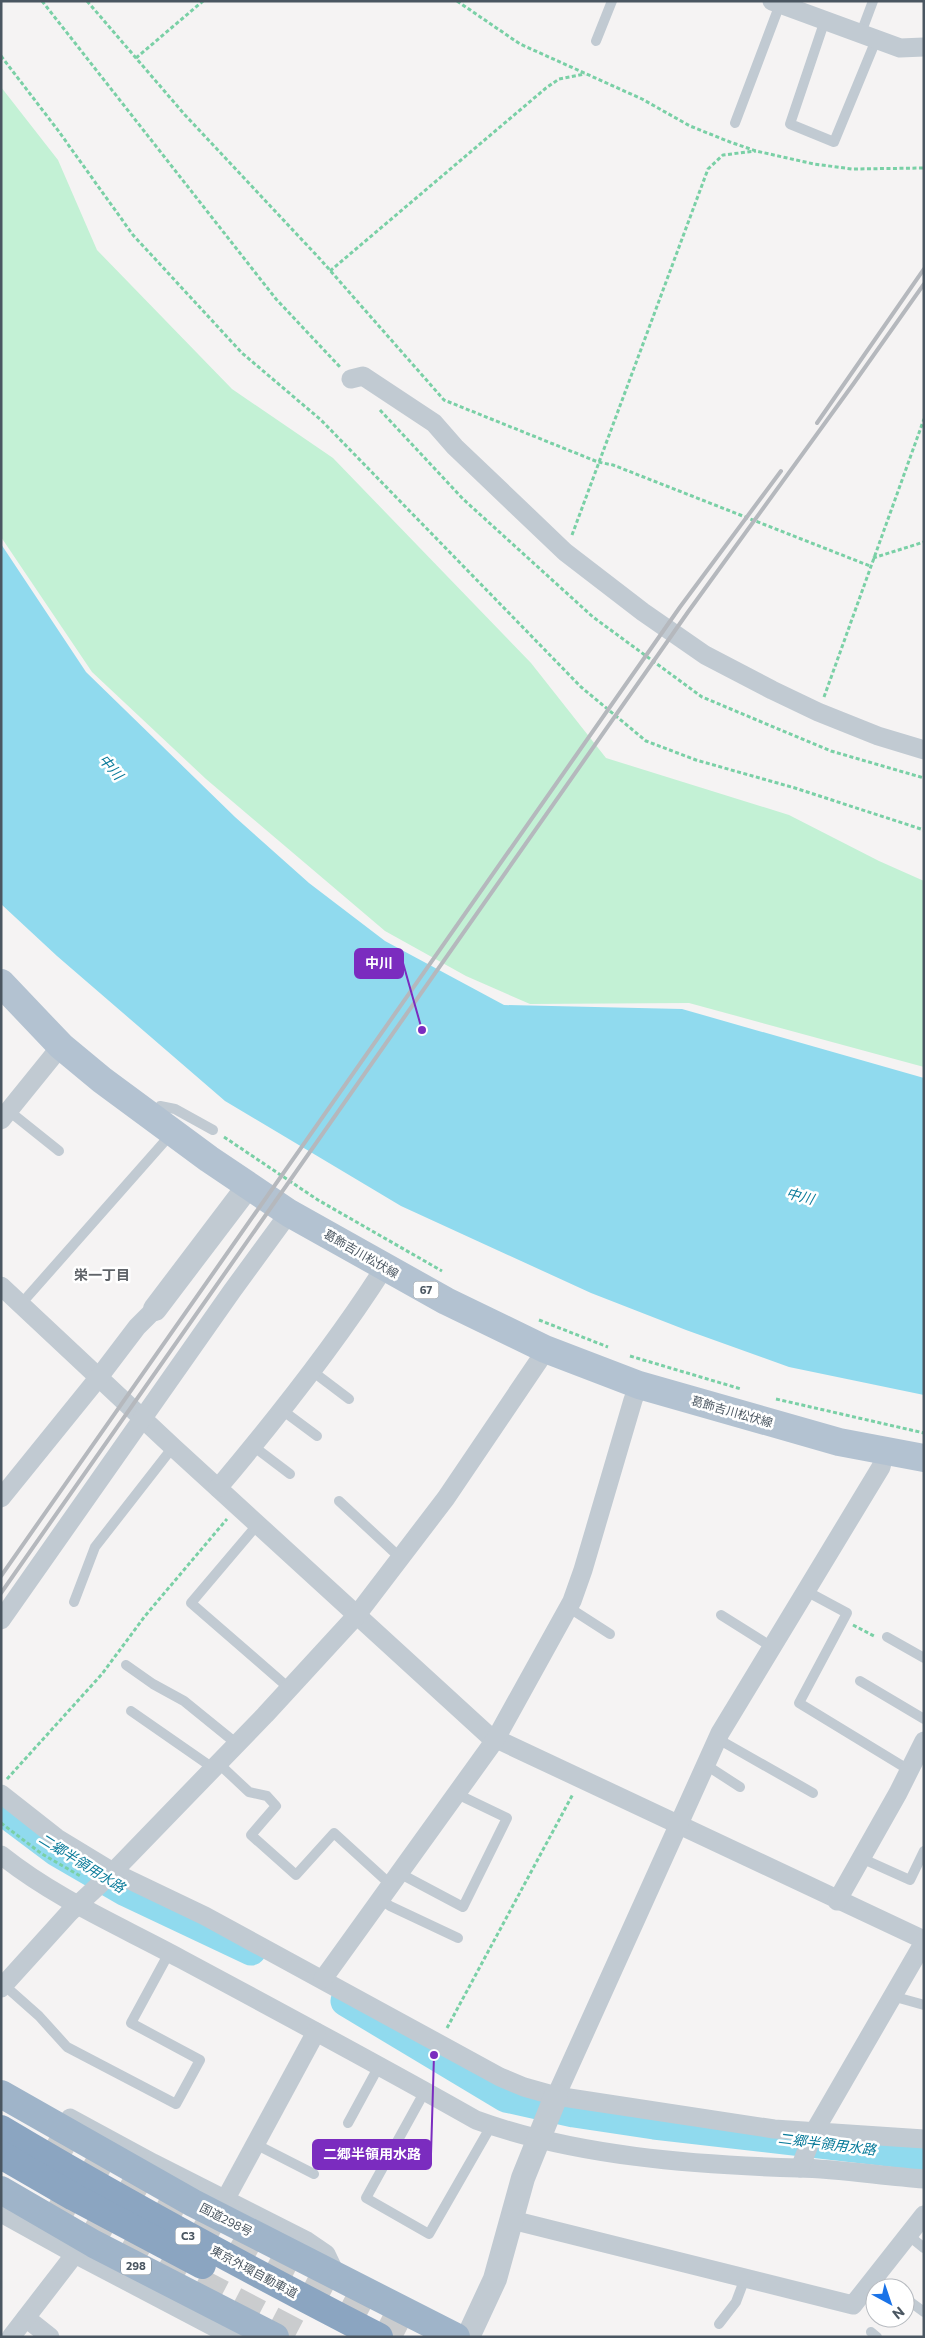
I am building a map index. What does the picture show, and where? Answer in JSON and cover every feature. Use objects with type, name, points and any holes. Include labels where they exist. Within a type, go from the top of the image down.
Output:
[{"type":"highway","name":"国道298号","points":[[1,2094],[193,2203],[456,2337]]},
{"type":"highway","points":[[1,2110],[49,2138]]},
{"type":"highway","name":"東京外環自動車道","points":[[1,2129],[87,2180],[264,2278],[379,2337]]},
{"type":"highway","name":"東京外環自動車道","points":[[1,2155],[74,2197],[341,2337]]},
{"type":"highway","name":"298","points":[[8,2181],[94,2244],[275,2337]]},
{"type":"main road","name":"葛飾吉川松伏線","points":[[1,983],[61,1046],[162,1124],[289,1212],[384,1268],[545,1349],[639,1385],[839,1442],[924,1458]]},
{"type":"street","points":[[776,3],[900,48],[924,47]]},
{"type":"street","points":[[351,379],[363,376],[434,423],[455,447],[566,552],[643,612],[705,655],[818,712],[878,736],[924,750]]},
{"type":"street","points":[[5,1116],[61,1046]]},
{"type":"street","points":[[2,1496],[99,1377],[137,1327],[156,1308],[249,1185]]},
{"type":"street","points":[[1,1620],[289,1212]]},
{"type":"street","points":[[218,1488],[312,1371],[353,1315],[384,1268]]},
{"type":"street","points":[[1,1286],[356,1616],[495,1740],[924,1941],[814,2132],[800,2168]]},
{"type":"street","points":[[3,1986],[86,1894],[113,1872],[290,1689],[356,1616],[402,1557],[480,1450],[545,1349]]},
{"type":"street","points":[[323,1979],[495,1740],[568,1607],[583,1570],[639,1385]]},
{"type":"street","points":[[468,2337],[495,2279],[524,2178],[556,2096],[718,1739],[882,1467],[885,1451]]},
{"type":"street","points":[[837,1901],[924,1741]]},
{"type":"street","points":[[1,1794],[57,1838],[113,1872],[205,1916],[323,1979],[438,2044],[500,2077],[524,2087],[556,2096],[687,2118],[814,2132],[924,2139]]},
{"type":"street","points":[[1,1855],[36,1880],[86,1894],[168,1953],[476,2120],[491,2126],[539,2140],[599,2151],[700,2162],[774,2168],[800,2168],[924,2179]]},
{"type":"street","points":[[226,2200],[316,2032]]},
{"type":"street","points":[[1,2080],[153,2163],[307,2241],[326,2254],[336,2276]]},
{"type":"street","points":[[1,2213],[233,2337]]},
{"type":"street","points":[[512,2220],[853,2305],[924,2214]]},
{"type":"street","points":[[11,2337],[75,2254]]},
{"type":"street","points":[[26,2318],[50,2337]]},
{"type":"lane","points":[[596,41],[612,1]]},
{"type":"lane","points":[[825,20],[790,124],[834,142],[868,36],[873,1]]},
{"type":"lane","points":[[735,123],[776,3]]},
{"type":"lane","points":[[21,1304],[162,1124],[160,1106],[175,1109],[213,1130]]},
{"type":"lane","points":[[5,1116],[59,1152]]},
{"type":"lane","points":[[312,1371],[349,1399]]},
{"type":"lane","points":[[282,1410],[317,1436]]},
{"type":"lane","points":[[253,1446],[290,1474]]},
{"type":"lane","points":[[74,1602],[95,1548],[173,1447]]},
{"type":"lane","points":[[338,1501],[394,1552],[402,1557]]},
{"type":"lane","points":[[258,1524],[191,1603],[290,1689]]},
{"type":"lane","points":[[806,1591],[847,1612],[799,1703],[909,1770]]},
{"type":"lane","points":[[568,1607],[610,1634]]},
{"type":"lane","points":[[721,1615],[772,1647]]},
{"type":"lane","points":[[887,1637],[924,1658]]},
{"type":"lane","points":[[126,1665],[153,1684],[184,1701],[237,1744]]},
{"type":"lane","points":[[860,1681],[924,1719]]},
{"type":"lane","points":[[131,1711],[215,1766],[249,1792],[267,1796],[276,1806],[251,1835],[296,1876],[334,1833],[390,1886],[463,1906],[507,1818],[456,1794]]},
{"type":"lane","points":[[718,1739],[813,1793]]},
{"type":"lane","points":[[706,1765],[740,1787]]},
{"type":"lane","points":[[860,1858],[910,1880],[924,1851]]},
{"type":"lane","points":[[390,1886],[390,1906],[458,1938]]},
{"type":"lane","points":[[3,1986],[40,2016],[67,2047],[176,2104],[200,2060],[131,2023],[168,1953]]},
{"type":"lane","points":[[892,1996],[924,2005]]},
{"type":"lane","points":[[348,2123],[379,2066]]},
{"type":"lane","points":[[425,2091],[366,2198],[429,2234],[491,2126]]},
{"type":"lane","points":[[255,2144],[314,2174]]},
{"type":"lane","points":[[908,2235],[924,2248]]},
{"type":"lane","points":[[719,2324],[736,2302],[745,2278]]},
{"type":"path","points":[[87,1],[444,400],[598,462],[613,465],[870,566]]},
{"type":"path","points":[[136,58],[203,1]]},
{"type":"path","points":[[457,1],[520,44],[642,99],[690,126],[756,151],[814,164],[852,169],[924,168]]},
{"type":"path","points":[[1,56],[58,129],[133,235],[242,354],[320,420],[582,687],[646,741],[696,760],[795,788],[924,830]]},
{"type":"path","points":[[330,271],[546,88],[559,80],[586,74]]},
{"type":"path","points":[[566,552],[708,169],[723,155],[756,151]]},
{"type":"path","points":[[818,712],[924,419]]},
{"type":"path","points":[[873,558],[924,542]]},
{"type":"path","points":[[213,1130],[318,1200],[448,1275]]},
{"type":"path","points":[[536,1318],[610,1348]]},
{"type":"path","points":[[628,1356],[750,1392]]},
{"type":"path","points":[[768,1397],[924,1433]]},
{"type":"path","points":[[1,1785],[102,1674],[145,1616],[238,1506]]},
{"type":"path","points":[[843,1620],[873,1636],[887,1637]]},
{"type":"path","points":[[438,2044],[580,1779]]},
{"type":"path","points":[[1,1823],[42,1854],[86,1894]]},
{"type":"green space","points":[[1,87],[58,160],[97,250],[232,389],[333,458],[531,663],[606,758],[789,815],[879,861],[924,881],[924,1067],[689,1003],[530,1004],[466,976],[385,931],[206,779],[92,672],[1,537]]},
{"type":"water","points":[[1,544],[86,672],[235,817],[309,883],[385,941],[504,1005],[682,1009],[924,1078],[924,1395],[789,1367],[686,1330],[591,1293],[401,1206],[225,1101],[57,956],[1,904]]},
{"type":"waterway","name":"二郷半領用水路","points":[[1,1809],[57,1851],[126,1891],[251,1950]]},
{"type":"waterway","name":"二郷半領用水路","points":[[346,2001],[506,2097],[574,2112],[654,2124],[924,2155]]},
{"type":"tunnel","points":[[49,2138],[261,2258],[414,2337]]},
{"type":"tunnel","points":[[51,2199],[174,2269],[304,2337]]},
{"type":"railway","points":[[817,423],[924,269]]},
{"type":"railway","points":[[1,1593],[688,612],[924,284]]},
{"type":"railway","points":[[1,1576],[680,607],[781,471]]},
{"type":"place","name":"中川","points":[[422,1030]]},
{"type":"place","name":"二郷半領用水路","points":[[434,2055]]},
{"type":"district","name":"栄一丁目","points":[[102,1275]]}]
